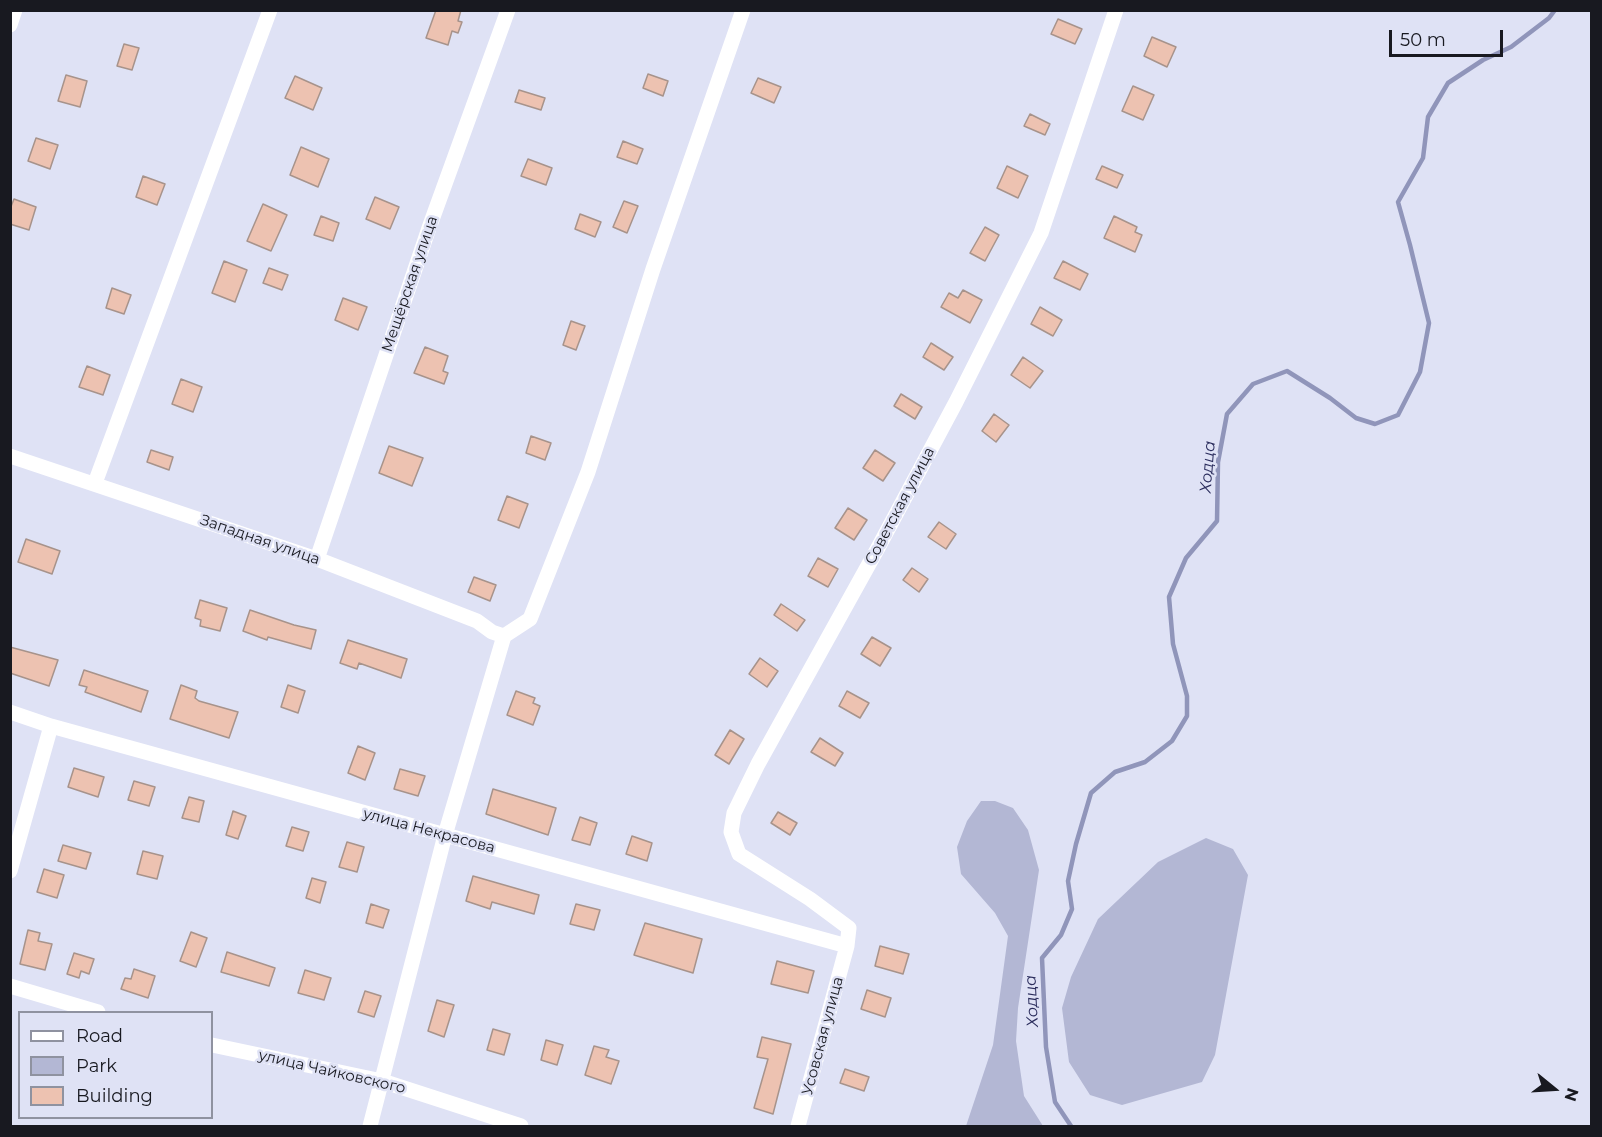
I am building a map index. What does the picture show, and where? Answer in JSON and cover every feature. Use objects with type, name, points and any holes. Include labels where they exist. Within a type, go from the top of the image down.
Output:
[{"type":"street","points":[[10,25],[15,10]]},
{"type":"street","points":[[95,483],[270,10]]},
{"type":"street","name":"Мещёрская улица","points":[[318,559],[429,228],[508,10]]},
{"type":"street","points":[[370,1126],[445,835],[504,636],[530,619],[588,472],[653,269],[743,10]]},
{"type":"street","name":"Советская улица","points":[[848,946],[849,928],[810,899],[739,854],[731,832],[734,813],[758,764],[956,402],[1041,233],[1116,10]]},
{"type":"street","name":"Западная улица","points":[[10,456],[318,559],[477,621],[492,632],[504,636]]},
{"type":"street","name":"улица Некрасова","points":[[10,712],[51,726],[848,946]]},
{"type":"street","points":[[10,871],[51,726]]},
{"type":"street","name":"Усовская улица","points":[[798,1126],[848,946]]},
{"type":"street","points":[[10,986],[95,1011]]},
{"type":"street","name":"улица Чайковского","points":[[213,1045],[382,1081],[521,1126]]},
{"type":"green space","points":[[981,801],[995,801],[1013,808],[1028,830],[1039,870],[1018,1008],[1016,1041],[1024,1096],[1043,1126],[966,1126],[993,1045],[1008,936],[995,913],[961,874],[957,847],[967,821]]},
{"type":"green space","points":[[1206,838],[1233,849],[1248,875],[1215,1055],[1202,1082],[1122,1105],[1090,1095],[1069,1062],[1062,1008],[1071,977],[1098,919],[1158,862]]},
{"type":"building","points":[[436,10],[461,10],[458,21],[462,22],[458,33],[452,31],[448,45],[426,38]]},
{"type":"building","points":[[1058,19],[1082,29],[1075,44],[1051,34]]},
{"type":"building","points":[[1152,37],[1176,47],[1167,67],[1144,56]]},
{"type":"building","points":[[124,44],[139,48],[132,70],[117,66]]},
{"type":"building","points":[[648,74],[668,81],[663,96],[643,88]]},
{"type":"building","points":[[66,75],[87,81],[80,107],[58,101]]},
{"type":"building","points":[[295,76],[322,88],[313,110],[285,98]]},
{"type":"building","points":[[758,78],[781,87],[774,103],[751,93]]},
{"type":"building","points":[[1133,86],[1154,95],[1143,120],[1122,111]]},
{"type":"building","points":[[519,90],[545,98],[541,110],[515,102]]},
{"type":"building","points":[[1030,114],[1050,124],[1045,135],[1024,126]]},
{"type":"building","points":[[36,138],[58,145],[50,169],[28,161]]},
{"type":"building","points":[[623,141],[643,149],[637,164],[617,157]]},
{"type":"building","points":[[301,147],[329,159],[318,187],[290,175]]},
{"type":"building","points":[[528,159],[552,168],[546,185],[521,176]]},
{"type":"building","points":[[1007,166],[1028,176],[1018,198],[997,188]]},
{"type":"building","points":[[1102,166],[1123,175],[1117,188],[1096,179]]},
{"type":"building","points":[[143,176],[165,184],[157,205],[136,197]]},
{"type":"building","points":[[375,197],[399,207],[390,229],[366,219]]},
{"type":"building","points":[[14,199],[36,207],[29,230],[10,224],[10,209]]},
{"type":"building","points":[[624,201],[638,206],[627,233],[613,227]]},
{"type":"building","points":[[263,204],[287,215],[271,251],[247,241]]},
{"type":"building","points":[[580,214],[601,222],[595,237],[575,229]]},
{"type":"building","points":[[321,216],[339,223],[333,241],[314,235]]},
{"type":"building","points":[[1114,216],[1137,227],[1135,232],[1142,235],[1135,252],[1104,238]]},
{"type":"building","points":[[985,227],[999,235],[985,261],[970,253]]},
{"type":"building","points":[[224,261],[247,270],[235,302],[212,293]]},
{"type":"building","points":[[1063,261],[1088,274],[1080,290],[1054,278]]},
{"type":"building","points":[[269,268],[288,275],[282,290],[263,283]]},
{"type":"building","points":[[112,288],[131,295],[124,314],[106,308]]},
{"type":"building","points":[[963,290],[982,300],[970,323],[941,307],[949,293],[958,298]]},
{"type":"building","points":[[343,298],[367,307],[358,330],[335,320]]},
{"type":"building","points":[[1040,307],[1062,320],[1053,336],[1031,324]]},
{"type":"building","points":[[571,321],[585,326],[576,350],[563,345]]},
{"type":"building","points":[[931,343],[953,357],[944,370],[923,357]]},
{"type":"building","points":[[425,347],[448,356],[443,371],[448,373],[444,384],[414,373]]},
{"type":"building","points":[[1023,357],[1043,371],[1030,388],[1011,375]]},
{"type":"building","points":[[87,366],[110,375],[103,395],[79,387]]},
{"type":"building","points":[[181,379],[202,387],[193,412],[172,404]]},
{"type":"building","points":[[901,394],[922,407],[915,419],[894,406]]},
{"type":"building","points":[[994,414],[1009,425],[996,442],[982,431]]},
{"type":"building","points":[[531,436],[551,443],[545,460],[526,453]]},
{"type":"building","points":[[389,446],[423,458],[412,486],[379,473]]},
{"type":"building","points":[[151,450],[173,457],[169,470],[147,462]]},
{"type":"building","points":[[875,450],[895,463],[883,481],[863,468]]},
{"type":"building","points":[[507,496],[528,504],[519,528],[498,520]]},
{"type":"building","points":[[848,508],[867,520],[854,540],[835,528]]},
{"type":"building","points":[[939,522],[956,534],[946,549],[928,537]]},
{"type":"building","points":[[26,539],[60,551],[52,574],[18,562]]},
{"type":"building","points":[[818,558],[838,569],[828,587],[808,576]]},
{"type":"building","points":[[912,568],[928,579],[919,592],[903,580]]},
{"type":"building","points":[[474,577],[496,585],[490,601],[468,592]]},
{"type":"building","points":[[200,600],[227,608],[220,631],[200,626],[201,620],[195,618]]},
{"type":"building","points":[[781,604],[805,620],[797,631],[774,615]]},
{"type":"building","points":[[250,610],[316,630],[311,649],[268,637],[267,640],[243,631]]},
{"type":"building","points":[[872,637],[891,648],[880,666],[861,654]]},
{"type":"building","points":[[348,640],[407,659],[401,678],[359,663],[357,669],[340,663]]},
{"type":"building","points":[[10,647],[58,660],[49,686],[10,673]]},
{"type":"building","points":[[760,658],[778,671],[767,687],[749,674]]},
{"type":"building","points":[[84,670],[148,691],[141,712],[85,692],[87,687],[79,685]]},
{"type":"building","points":[[181,685],[197,691],[195,698],[199,701],[238,712],[229,738],[170,719]]},
{"type":"building","points":[[288,685],[305,691],[298,713],[281,707]]},
{"type":"building","points":[[516,691],[535,698],[533,703],[540,706],[533,725],[507,715]]},
{"type":"building","points":[[847,691],[869,703],[860,718],[839,706]]},
{"type":"building","points":[[730,730],[744,739],[729,764],[715,755]]},
{"type":"building","points":[[820,738],[843,753],[835,766],[811,752]]},
{"type":"building","points":[[358,746],[375,753],[365,780],[348,773]]},
{"type":"building","points":[[74,768],[104,777],[98,797],[68,787]]},
{"type":"building","points":[[400,769],[425,776],[418,796],[394,789]]},
{"type":"building","points":[[134,781],[155,787],[149,806],[128,800]]},
{"type":"building","points":[[493,789],[556,808],[548,835],[486,814]]},
{"type":"building","points":[[189,797],[204,801],[199,822],[182,818]]},
{"type":"building","points":[[233,811],[246,816],[238,839],[226,835]]},
{"type":"building","points":[[778,812],[797,823],[790,835],[771,823]]},
{"type":"building","points":[[580,817],[597,823],[590,845],[572,840]]},
{"type":"building","points":[[292,827],[309,832],[303,851],[286,846]]},
{"type":"building","points":[[632,836],[652,843],[647,861],[626,854]]},
{"type":"building","points":[[347,842],[364,847],[357,872],[339,867]]},
{"type":"building","points":[[63,845],[91,853],[86,869],[58,861]]},
{"type":"building","points":[[143,851],[163,856],[157,879],[137,874]]},
{"type":"building","points":[[44,869],[64,875],[57,898],[37,892]]},
{"type":"building","points":[[473,876],[539,895],[534,914],[492,902],[490,909],[466,901]]},
{"type":"building","points":[[312,878],[326,882],[320,903],[306,898]]},
{"type":"building","points":[[371,904],[389,910],[383,928],[366,923]]},
{"type":"building","points":[[576,904],[600,910],[594,930],[570,924]]},
{"type":"building","points":[[645,923],[702,939],[693,973],[634,955]]},
{"type":"building","points":[[28,930],[40,933],[38,941],[52,944],[45,970],[20,964]]},
{"type":"building","points":[[191,932],[207,938],[196,967],[180,961]]},
{"type":"building","points":[[880,946],[909,954],[903,974],[875,966]]},
{"type":"building","points":[[227,952],[275,968],[269,986],[221,972]]},
{"type":"building","points":[[74,953],[94,959],[89,974],[81,971],[79,978],[67,974]]},
{"type":"building","points":[[777,961],[814,971],[808,993],[771,984]]},
{"type":"building","points":[[134,969],[155,976],[148,998],[121,989],[125,978],[131,979]]},
{"type":"building","points":[[305,970],[331,978],[324,1000],[298,993]]},
{"type":"building","points":[[867,990],[891,998],[885,1017],[861,1009]]},
{"type":"building","points":[[365,991],[381,996],[374,1017],[358,1012]]},
{"type":"building","points":[[437,1000],[454,1005],[444,1037],[428,1031]]},
{"type":"building","points":[[493,1029],[510,1034],[504,1055],[487,1050]]},
{"type":"building","points":[[762,1037],[791,1044],[773,1114],[754,1108],[768,1059],[757,1057]]},
{"type":"building","points":[[546,1040],[563,1045],[557,1065],[541,1060]]},
{"type":"building","points":[[594,1046],[609,1050],[606,1057],[619,1061],[611,1084],[585,1075]]},
{"type":"building","points":[[845,1069],[869,1077],[864,1091],[840,1083]]},
{"type":"waterway","name":"Ходца","points":[[1071,1126],[1055,1102],[1046,1047],[1042,958],[1061,935],[1072,909],[1068,881],[1091,793],[1115,772],[1145,762],[1172,741],[1187,716],[1187,696],[1173,644],[1169,597],[1186,558],[1217,521],[1218,462],[1227,414],[1253,384],[1287,371],[1330,398],[1356,418],[1375,424],[1398,415],[1420,372],[1429,323],[1398,202],[1423,158],[1428,117],[1448,83],[1483,60],[1511,47],[1549,18],[1555,10]]}]
